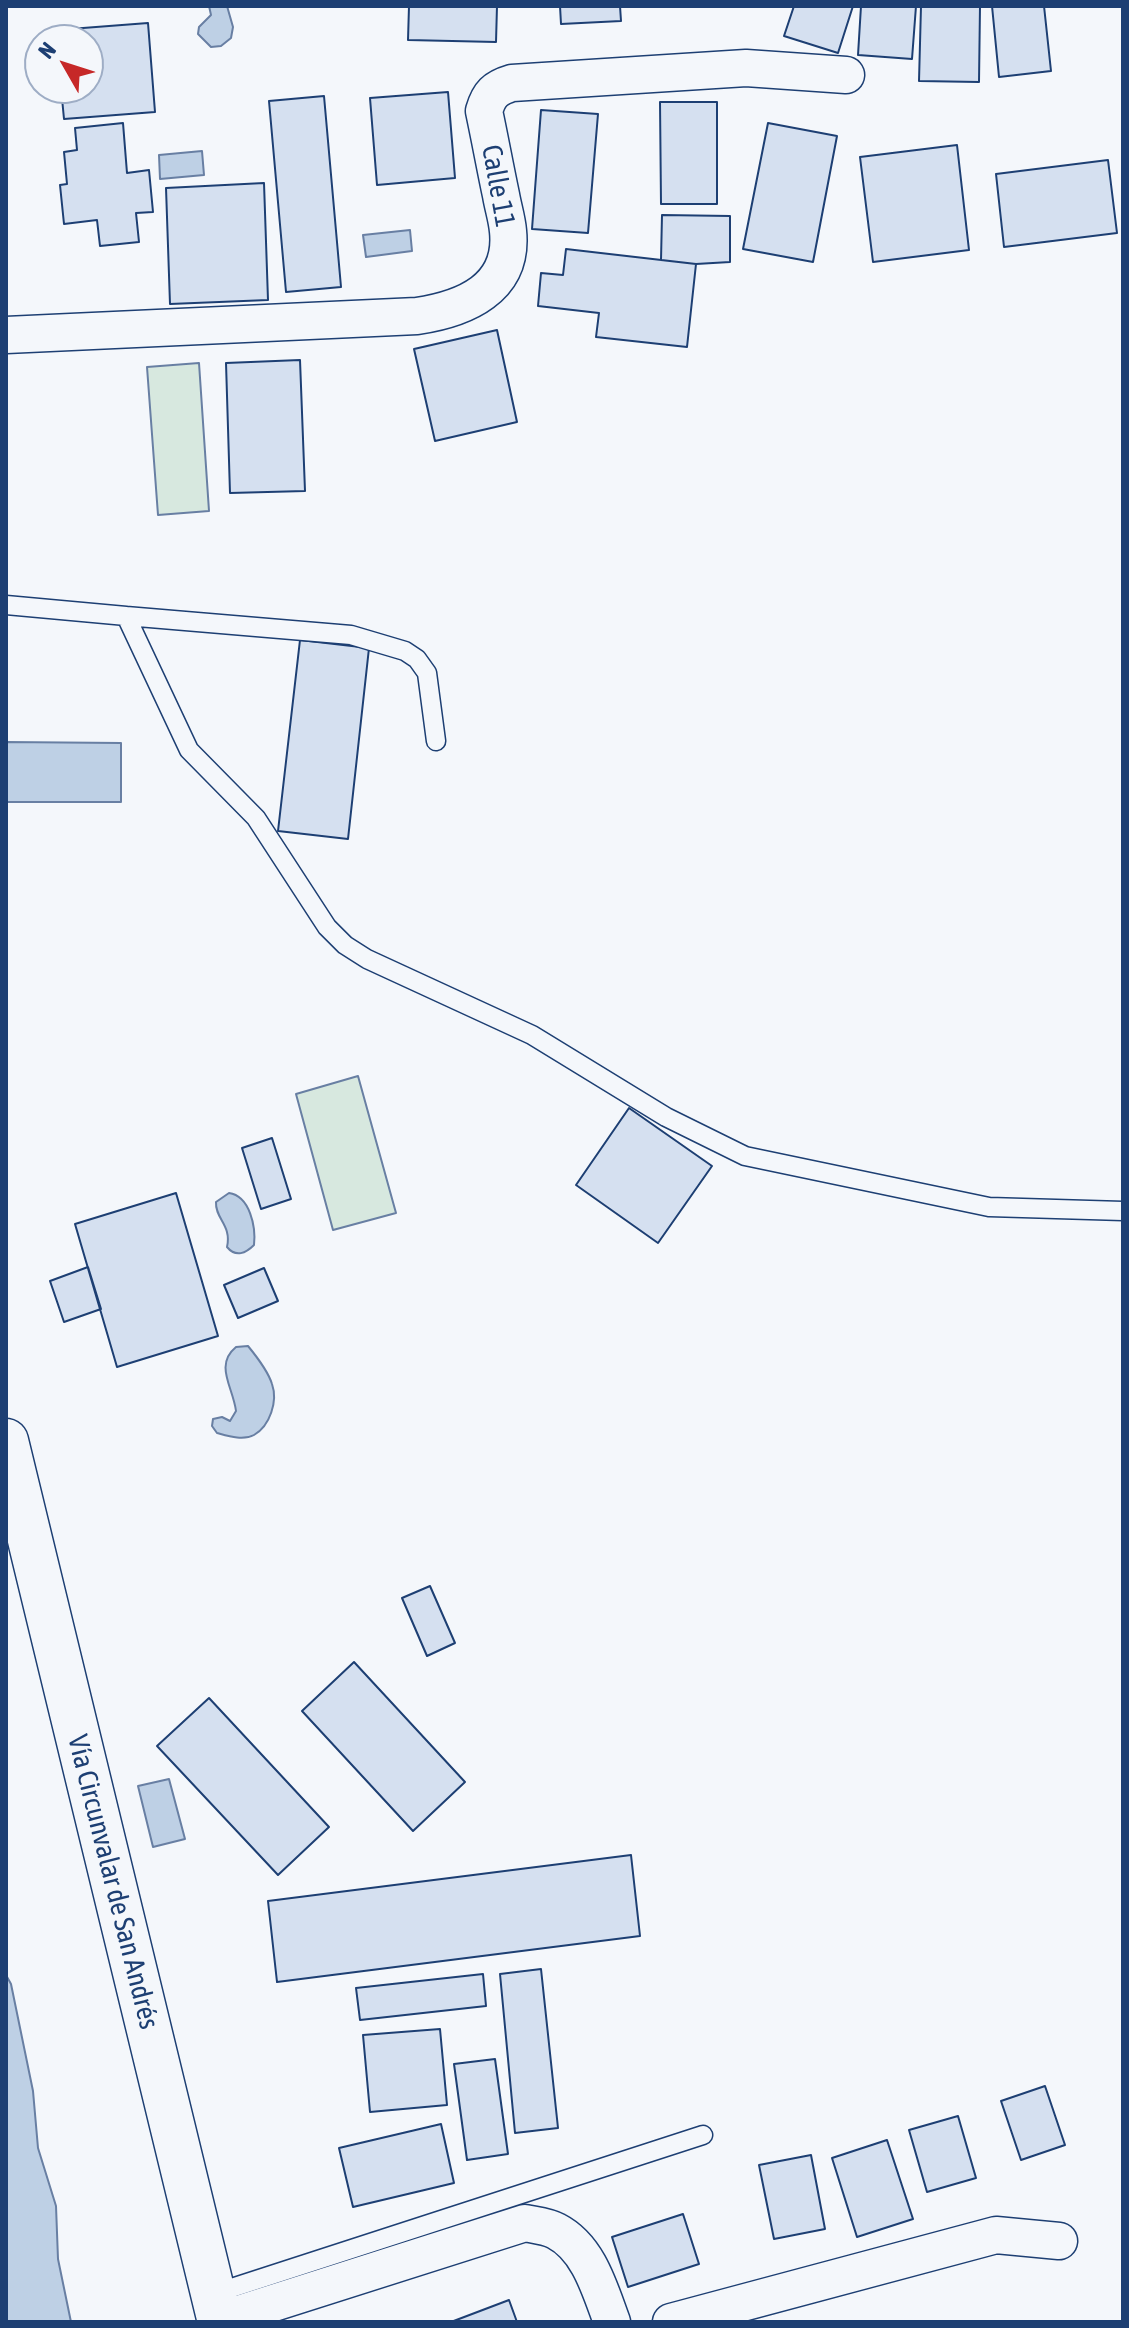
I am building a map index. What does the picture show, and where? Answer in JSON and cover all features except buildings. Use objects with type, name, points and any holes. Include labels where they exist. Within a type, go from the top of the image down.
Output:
[{"type":"highway","name":"Vía Circunvalar de San Andrés","points":[[6,1441],[218,2312]]},
{"type":"street","name":"Calle 11","points":[[6,335],[417,316],[446,311],[476,299],[501,273],[507,254],[508,233],[484,111],[497,87],[512,83],[746,68],[846,75]]},
{"type":"street","points":[[218,2312],[525,2223],[556,2231],[574,2245],[595,2276],[612,2322]]},
{"type":"street","points":[[671,2322],[996,2235],[1059,2241]]},
{"type":"lane","points":[[6,605],[351,635],[405,651],[417,659],[427,673],[436,741]]},
{"type":"lane","points":[[126,616],[189,750],[256,818],[327,927],[345,945],[367,959],[532,1035],[666,1117],[745,1156],[989,1207],[1123,1211]]},
{"type":"lane","points":[[218,2312],[703,2135]]},
{"type":"shaded area","points":[[199,363],[209,511],[158,515],[147,367]]},
{"type":"shaded area","points":[[358,1076],[396,1213],[333,1230],[296,1094]]},
{"type":"water","points":[[209,6],[227,6],[233,27],[231,38],[221,46],[211,47],[198,34],[199,27],[211,15]]},
{"type":"water","points":[[202,151],[204,175],[160,179],[159,155]]},
{"type":"water","points":[[410,230],[412,251],[366,257],[363,235]]},
{"type":"water","points":[[6,742],[121,743],[121,802],[6,802]]},
{"type":"water","points":[[229,1193],[242,1200],[253,1221],[254,1245],[241,1253],[227,1247],[227,1233],[216,1208],[216,1202]]},
{"type":"water","points":[[248,1346],[272,1384],[274,1398],[271,1412],[260,1431],[250,1437],[217,1433],[212,1426],[213,1419],[222,1417],[230,1421],[236,1411],[226,1361],[236,1347]]},
{"type":"water","points":[[169,1779],[185,1839],[153,1847],[138,1786]]},
{"type":"water","points":[[6,1975],[11,1984],[33,2091],[38,2148],[56,2206],[58,2259],[71,2322],[6,2322]]}]
